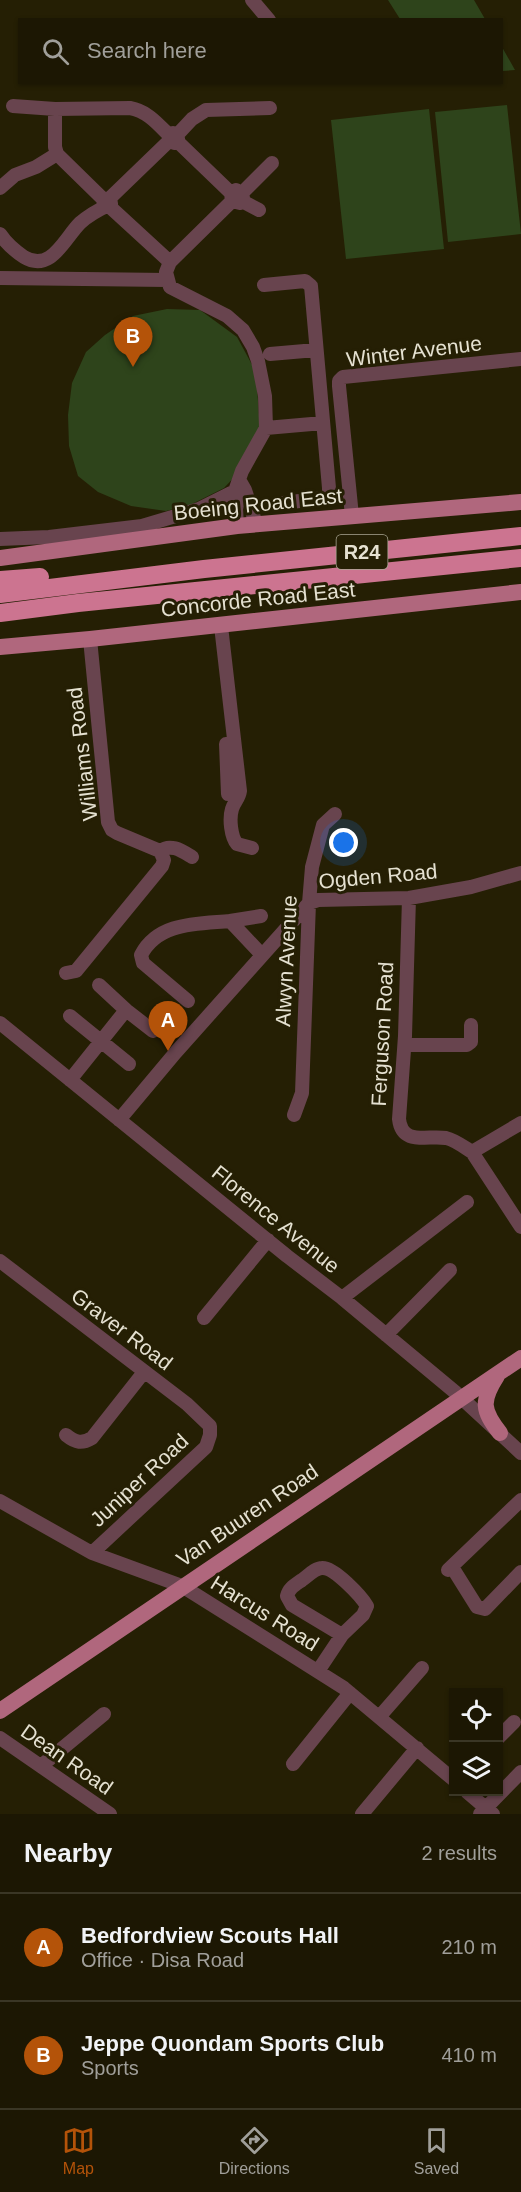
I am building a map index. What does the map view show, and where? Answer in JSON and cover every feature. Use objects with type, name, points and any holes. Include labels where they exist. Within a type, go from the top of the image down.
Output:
[{"type":"highway","name":"R24","points":[[0,594],[204,569],[521,536]]},
{"type":"highway","name":"R24","points":[[0,613],[521,558]]},
{"type":"highway","points":[[0,580],[71,574],[204,569]]},
{"type":"highway","points":[[0,625],[255,586]]},
{"type":"main road","name":"Boeing Road East","points":[[0,558],[237,526],[521,502]]},
{"type":"main road","name":"Concorde Road East","points":[[0,647],[221,626],[521,592]]},
{"type":"main road","name":"Van Buuren Road","points":[[0,1711],[521,1358]]},
{"type":"main road","points":[[499,1373],[485,1401],[486,1413],[500,1433]]},
{"type":"street","points":[[252,0],[267,18]]},
{"type":"street","points":[[13,106],[137,109],[155,120],[237,197],[259,210]]},
{"type":"street","points":[[55,108],[57,154],[170,262]]},
{"type":"street","points":[[0,234],[24,257],[34,261],[46,260],[58,251],[78,225],[107,202],[192,119],[206,110],[270,108]]},
{"type":"street","points":[[0,188],[15,175],[36,167],[57,154]]},
{"type":"street","points":[[237,526],[242,471],[266,428],[265,396],[258,361],[243,330],[226,316],[170,287],[166,272],[170,262],[272,163]]},
{"type":"street","points":[[0,278],[167,280]]},
{"type":"street","points":[[264,285],[305,281],[311,286],[329,493],[318,500],[283,503]]},
{"type":"street","points":[[270,354],[316,350]]},
{"type":"street","name":"Winter Avenue","points":[[352,516],[339,386],[339,381],[343,377],[521,359]]},
{"type":"street","points":[[266,428],[322,423]]},
{"type":"street","points":[[240,488],[256,524]]},
{"type":"street","points":[[0,539],[49,537],[142,526],[199,509],[240,488]]},
{"type":"street","points":[[221,626],[240,791],[232,808],[232,834],[237,844],[252,848]]},
{"type":"street","name":"Williams Road","points":[[90,639],[108,822],[112,830],[117,833],[160,851],[165,847],[176,848],[192,857]]},
{"type":"street","points":[[228,794],[226,744],[233,736]]},
{"type":"street","name":"Alwyn Avenue","points":[[294,1115],[302,1093],[312,867],[323,825],[335,814]]},
{"type":"street","points":[[66,973],[76,971],[162,866],[164,856],[160,851]]},
{"type":"street","name":"Ogden Road","points":[[309,903],[318,900],[408,898],[471,887],[521,873]]},
{"type":"street","name":"Ferguson Road","points":[[408,898],[405,1045],[399,1119],[401,1130],[408,1136],[448,1138],[472,1152],[520,1225]]},
{"type":"street","points":[[119,1120],[176,1052],[309,903]]},
{"type":"street","points":[[188,1001],[143,963],[141,955],[151,942],[165,931],[181,926],[261,916]]},
{"type":"street","points":[[230,921],[262,955]]},
{"type":"street","points":[[99,985],[126,1011],[153,1031]]},
{"type":"street","points":[[70,1080],[126,1011]]},
{"type":"street","points":[[70,1016],[129,1064]]},
{"type":"street","name":"Florence Avenue","points":[[0,1023],[342,1298],[462,1398],[521,1453]]},
{"type":"street","points":[[405,1045],[468,1045],[471,1041],[471,1024]]},
{"type":"street","points":[[472,1152],[521,1123]]},
{"type":"street","points":[[342,1298],[467,1202]]},
{"type":"street","points":[[204,1318],[268,1240]]},
{"type":"street","name":"Graver Road","points":[[0,1261],[187,1404],[208,1422],[210,1435]]},
{"type":"street","points":[[386,1335],[450,1270]]},
{"type":"street","points":[[66,1436],[75,1442],[85,1443],[92,1438],[144,1372]]},
{"type":"street","name":"Juniper Road","points":[[92,1553],[206,1447],[210,1435]]},
{"type":"street","points":[[521,1500],[450,1568],[477,1607],[481,1609],[485,1609],[521,1572]]},
{"type":"street","name":"Harcus Road","points":[[0,1501],[92,1553],[182,1586],[350,1693],[449,1776]]},
{"type":"street","points":[[314,1669],[338,1633],[363,1615],[367,1606],[361,1596],[330,1569],[317,1569],[289,1589],[287,1596],[292,1605],[338,1633]]},
{"type":"street","points":[[380,1716],[422,1668]]},
{"type":"street","points":[[292,1764],[350,1693]]},
{"type":"street","points":[[41,1766],[104,1714]]},
{"type":"street","points":[[503,1733],[514,1722]]},
{"type":"street","name":"Dean Road","points":[[0,1738],[110,1814]]},
{"type":"street","points":[[362,1814],[417,1748]]},
{"type":"street","points":[[472,1796],[486,1812],[521,1772]]},
{"type":"green space","points":[[388,0],[474,0],[484,18],[399,18]]},
{"type":"green space","points":[[503,49],[515,70],[503,71]]},
{"type":"green space","points":[[507,105],[521,234],[448,242],[435,112]]},
{"type":"green space","points":[[429,109],[444,249],[346,259],[331,120]]},
{"type":"green space","points":[[167,309],[200,310],[237,337],[256,372],[260,430],[241,470],[224,488],[190,505],[166,511],[131,506],[98,492],[78,476],[69,446],[68,415],[72,383],[86,352],[105,335],[133,316]]},
{"type":"place","name":"Jeppe Quondam Sports Club","points":[[133,367]]},
{"type":"place","name":"Bedfordview Scouts Hall","points":[[168,1051]]}]
